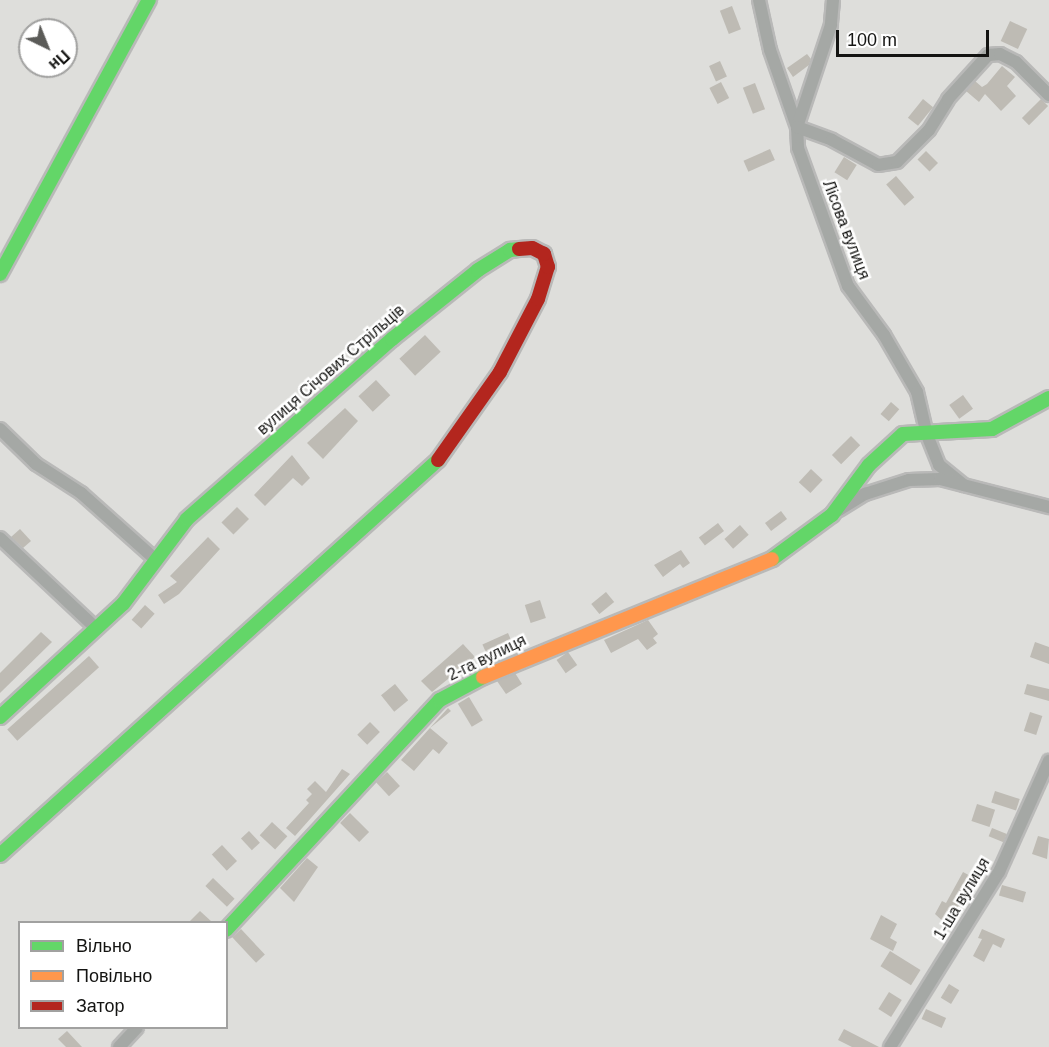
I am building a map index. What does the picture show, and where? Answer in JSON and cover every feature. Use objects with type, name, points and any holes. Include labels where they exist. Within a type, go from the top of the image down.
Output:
[{"type":"street","points":[[0,274],[149,0]]},
{"type":"street","name":"Лісова вулиця","points":[[759,0],[770,50],[797,127],[798,147],[848,286],[884,335],[917,392],[927,435],[939,465],[964,485],[1049,507]]},
{"type":"street","name":"Лісова вулиця","points":[[797,127],[831,25],[833,0]]},
{"type":"street","points":[[797,127],[832,140],[878,165],[897,162],[988,55],[1000,54],[1016,62],[1049,95]]},
{"type":"street","name":"вулиця Січових Стрільців","points":[[0,717],[135,591],[187,519],[209,498],[460,284],[518,247],[538,250],[547,260],[538,299],[500,372],[433,468],[0,855]]},
{"type":"street","points":[[927,435],[992,429],[1049,398]]},
{"type":"street","points":[[0,429],[36,464],[81,493],[156,560]]},
{"type":"street","name":"2-га вулиця","points":[[832,515],[869,465],[903,434],[927,435]]},
{"type":"street","name":"2-га вулиця","points":[[228,928],[440,700],[511,662],[775,558],[832,515],[865,494],[909,480],[940,479],[964,485]]},
{"type":"street","points":[[0,538],[96,628]]},
{"type":"street","name":"1-ша вулиця","points":[[890,1047],[999,872],[1049,761]]},
{"type":"street","points":[[119,1047],[136,1029]]},
{"type":"building","points":[[732,6],[741,29],[729,34],[720,11]]},
{"type":"building","points":[[1010,21],[1027,29],[1018,49],[1001,41]]},
{"type":"building","points":[[807,54],[811,59],[809,65],[793,77],[787,68]]},
{"type":"building","points":[[720,61],[727,77],[716,81],[709,66]]},
{"type":"building","points":[[1002,66],[1015,77],[1007,86],[1016,96],[1001,111],[985,94],[979,102],[966,91],[975,81],[982,87],[987,84]]},
{"type":"building","points":[[721,82],[729,98],[718,104],[709,88]]},
{"type":"building","points":[[755,83],[765,109],[753,114],[743,88]]},
{"type":"building","points":[[923,99],[933,107],[918,126],[908,118]]},
{"type":"building","points":[[1041,99],[1048,106],[1029,125],[1022,118]]},
{"type":"building","points":[[770,149],[775,160],[748,172],[744,161]]},
{"type":"building","points":[[926,151],[938,163],[930,172],[918,159]]},
{"type":"building","points":[[844,157],[857,165],[847,180],[834,172]]},
{"type":"building","points":[[896,176],[914,197],[905,206],[886,185]]},
{"type":"building","points":[[425,335],[441,352],[415,376],[399,359]]},
{"type":"building","points":[[376,380],[390,395],[373,412],[358,396]]},
{"type":"building","points":[[963,395],[973,409],[959,419],[949,405]]},
{"type":"building","points":[[891,402],[899,409],[889,421],[881,414]]},
{"type":"building","points":[[345,408],[358,421],[323,459],[307,443]]},
{"type":"building","points":[[851,436],[860,445],[841,464],[832,455]]},
{"type":"building","points":[[292,455],[310,478],[302,486],[293,478],[265,506],[254,495]]},
{"type":"building","points":[[811,469],[823,480],[810,493],[799,482]]},
{"type":"building","points":[[237,507],[249,519],[233,535],[221,523]]},
{"type":"building","points":[[781,511],[787,519],[771,531],[765,523]]},
{"type":"building","points":[[718,523],[724,531],[705,545],[699,537]]},
{"type":"building","points":[[740,525],[749,535],[733,549],[724,539]]},
{"type":"building","points":[[20,529],[31,541],[23,548],[11,537]]},
{"type":"building","points":[[208,537],[220,549],[179,594],[164,604],[158,595],[177,582],[170,576]]},
{"type":"building","points":[[681,550],[690,563],[683,568],[680,564],[663,577],[654,565]]},
{"type":"building","points":[[606,592],[614,602],[599,614],[591,604]]},
{"type":"building","points":[[540,600],[546,618],[531,623],[525,605]]},
{"type":"building","points":[[145,605],[155,614],[141,629],[132,620]]},
{"type":"building","points":[[648,620],[658,634],[653,638],[657,643],[647,650],[638,639],[611,653],[604,640]]},
{"type":"building","points":[[41,632],[52,642],[0,693],[0,673]]},
{"type":"building","points":[[508,633],[513,644],[487,655],[482,644]]},
{"type":"building","points":[[1035,642],[1049,647],[1049,664],[1030,657]]},
{"type":"building","points":[[463,644],[475,657],[432,692],[421,681]]},
{"type":"building","points":[[568,652],[577,665],[566,673],[557,660]]},
{"type":"building","points":[[89,656],[99,667],[17,741],[7,730]]},
{"type":"building","points":[[515,673],[522,684],[506,694],[497,681]]},
{"type":"building","points":[[395,684],[408,700],[394,712],[381,695]]},
{"type":"building","points":[[1027,684],[1049,689],[1049,701],[1024,694]]},
{"type":"building","points":[[469,697],[483,720],[472,727],[458,704]]},
{"type":"building","points":[[448,708],[451,711],[430,728],[448,743],[439,754],[433,749],[414,771],[401,760]]},
{"type":"building","points":[[1030,712],[1042,716],[1036,735],[1024,731]]},
{"type":"building","points":[[370,722],[380,732],[367,745],[357,735]]},
{"type":"building","points":[[342,769],[350,774],[295,836],[286,828],[309,803],[306,800],[312,794],[307,789],[315,781],[326,792]]},
{"type":"building","points":[[387,772],[400,786],[389,796],[376,782]]},
{"type":"building","points":[[995,791],[1020,799],[1016,810],[991,802]]},
{"type":"building","points":[[977,804],[995,810],[990,827],[971,821]]},
{"type":"building","points":[[350,813],[369,832],[359,842],[340,823]]},
{"type":"building","points":[[272,822],[287,836],[275,849],[260,835]]},
{"type":"building","points":[[992,828],[1007,834],[1003,842],[989,836]]},
{"type":"building","points":[[249,831],[260,843],[252,850],[241,839]]},
{"type":"building","points":[[1038,836],[1049,839],[1047,859],[1032,854]]},
{"type":"building","points":[[222,845],[237,861],[227,871],[212,855]]},
{"type":"building","points":[[307,858],[318,867],[294,902],[280,888]]},
{"type":"building","points":[[963,872],[976,879],[948,926],[935,914],[942,901],[946,903]]},
{"type":"building","points":[[213,878],[235,899],[227,907],[205,886]]},
{"type":"building","points":[[1002,885],[1026,892],[1023,902],[999,896]]},
{"type":"building","points":[[200,911],[211,921],[190,921]]},
{"type":"building","points":[[881,915],[897,924],[890,938],[897,942],[893,951],[870,939]]},
{"type":"building","points":[[241,929],[265,955],[256,963],[232,937]]},
{"type":"building","points":[[982,929],[1005,939],[1001,948],[993,944],[984,962],[973,956],[982,939],[978,938]]},
{"type":"building","points":[[890,951],[921,970],[911,985],[880,966]]},
{"type":"building","points":[[949,984],[959,990],[951,1004],[941,998]]},
{"type":"building","points":[[889,992],[902,1000],[891,1017],[878,1009]]},
{"type":"building","points":[[926,1009],[946,1018],[942,1028],[922,1019]]},
{"type":"building","points":[[844,1029],[879,1047],[852,1047],[838,1040]]},
{"type":"building","points":[[67,1031],[82,1047],[66,1047],[58,1039]]},
{"type":"traffic: fast","points":[[0,274],[149,0]]},
{"type":"traffic: fast","points":[[0,717],[123,604],[187,519],[392,339],[478,270],[510,250],[519,249]]},
{"type":"traffic: fast","points":[[772,559],[832,515],[869,465],[903,434],[992,429],[1049,398]]},
{"type":"traffic: fast","points":[[0,855],[438,460]]},
{"type":"traffic: fast","points":[[228,928],[440,700],[483,677]]},
{"type":"traffic: slow","points":[[483,677],[772,559]]},
{"type":"traffic: jam","points":[[438,460],[500,372],[538,299],[548,267],[544,254],[532,248],[519,249]]}]
